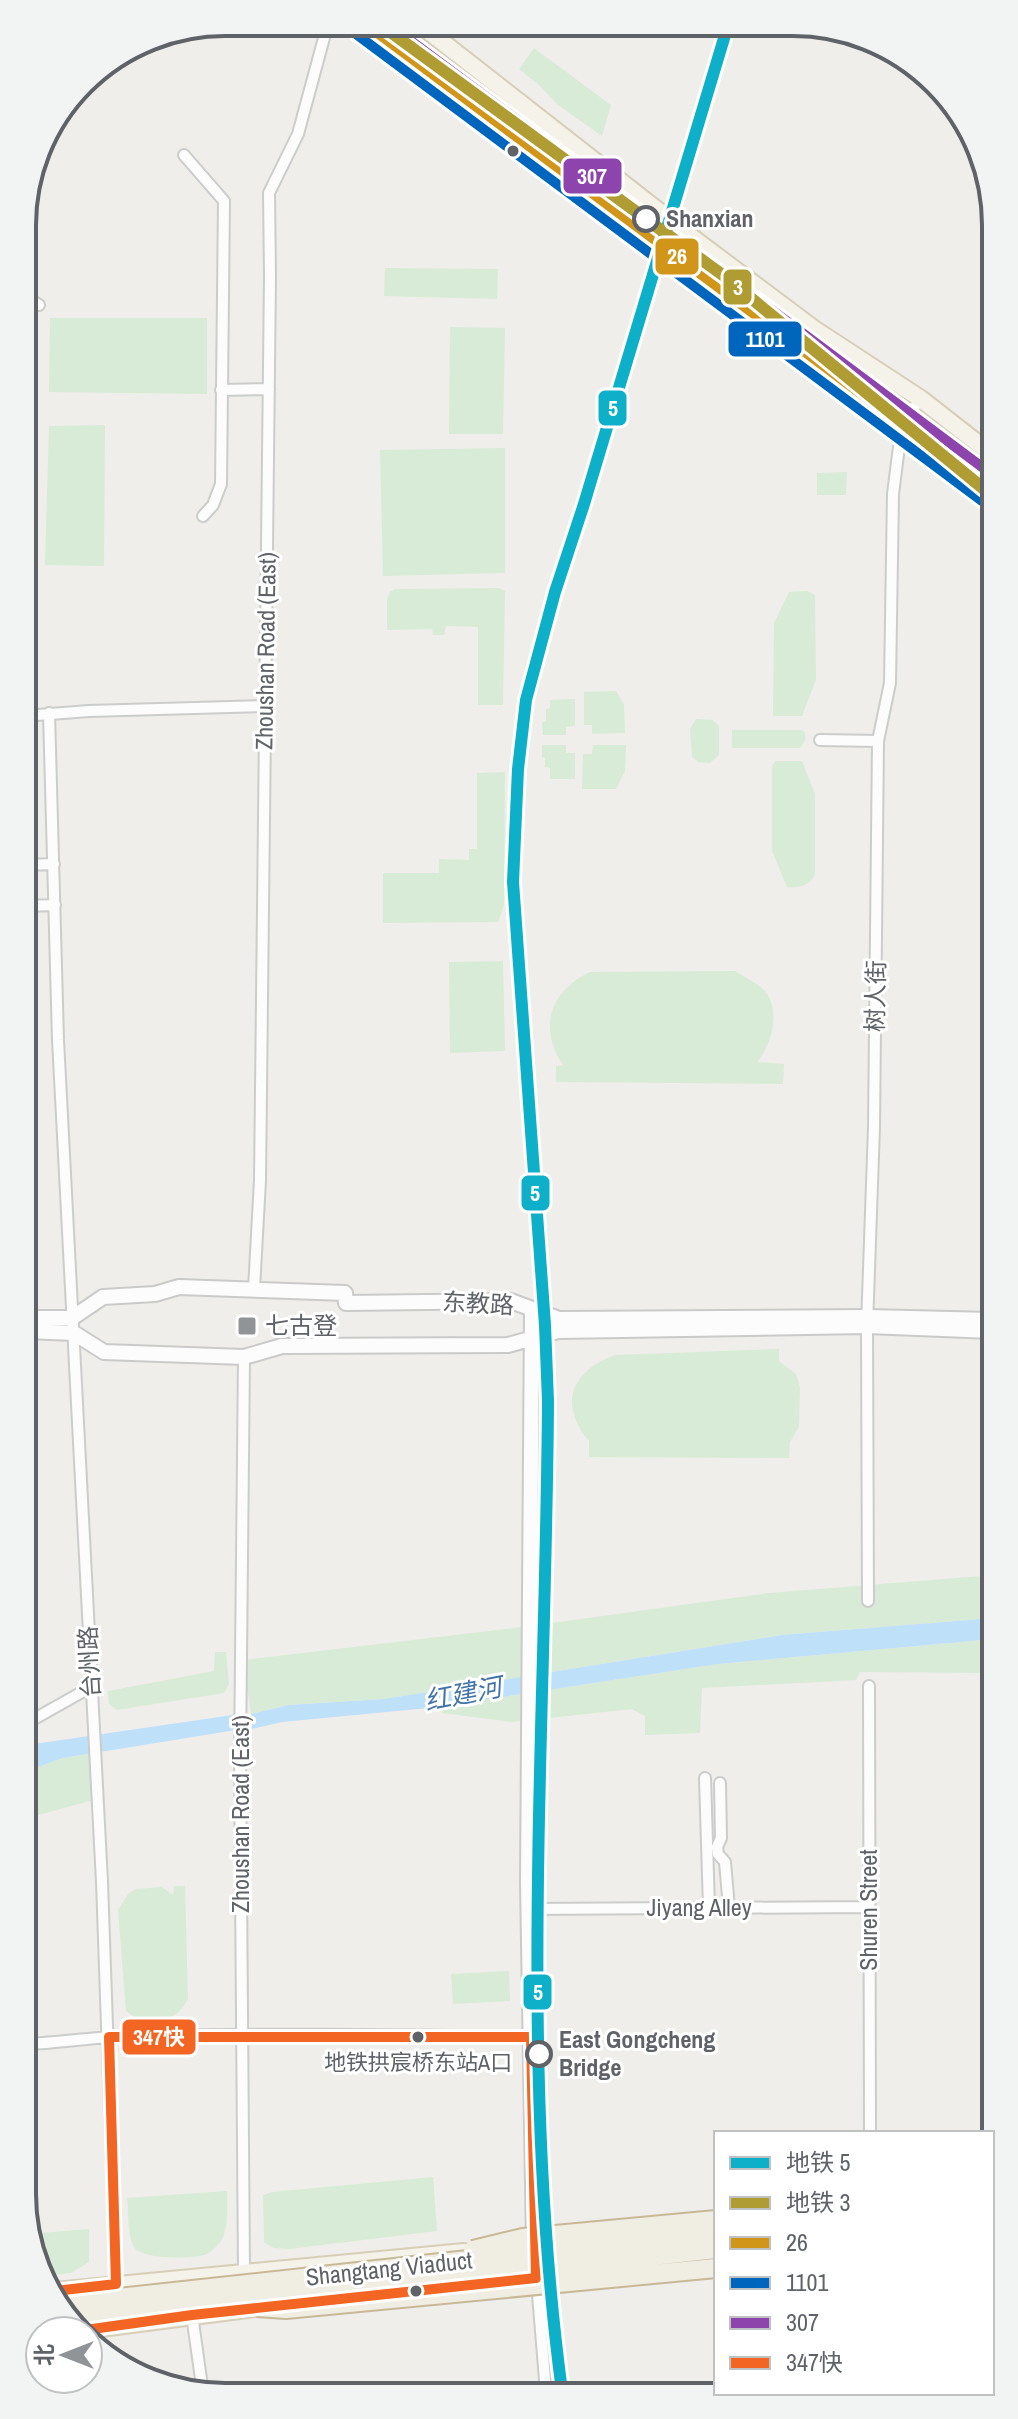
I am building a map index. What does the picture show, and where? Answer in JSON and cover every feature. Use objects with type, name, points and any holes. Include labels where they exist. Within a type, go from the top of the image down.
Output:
[{"type":"highway","points":[[195,2303],[287,2271],[467,2251],[523,2238],[714,2220]]},
{"type":"highway","name":"Shangtang Viaduct","points":[[102,2315],[714,2230]]},
{"type":"highway","name":"Shangtang Viaduct","points":[[72,2304],[195,2303],[714,2249]]},
{"type":"highway","points":[[195,2303],[286,2309],[714,2268]]},
{"type":"main road","points":[[381,36],[982,484]]},
{"type":"main road","points":[[435,36],[767,294],[814,329],[921,399],[982,447]]},
{"type":"main road","points":[[62,2290],[244,2271],[714,2230]]},
{"type":"main road","points":[[104,2325],[195,2303],[536,2278],[714,2259]]},
{"type":"street","name":"Zhoushan Road (East)","points":[[254,1289],[260,1180],[269,193],[298,134],[324,36]]},
{"type":"street","points":[[184,155],[224,201],[221,484],[213,505],[203,516]]},
{"type":"street","points":[[221,390],[269,389]]},
{"type":"street","points":[[902,423],[921,399]]},
{"type":"street","name":"树人街","points":[[868,1601],[867,1322],[874,1127],[878,741],[890,683],[893,494],[902,423]]},
{"type":"street","points":[[36,715],[266,706]]},
{"type":"street","name":"台州路","points":[[49,713],[58,1040],[109,2037],[116,2284]]},
{"type":"street","points":[[820,740],[878,741]]},
{"type":"street","points":[[36,865],[54,864]]},
{"type":"street","points":[[36,906],[55,905]]},
{"type":"street","name":"东教路","points":[[36,1330],[73,1326],[103,1297],[155,1294],[179,1287],[345,1293],[346,1303],[511,1301],[559,1319],[867,1322],[982,1330]]},
{"type":"street","points":[[532,1309],[529,1909],[534,2246],[545,2383]]},
{"type":"street","name":"东教路","points":[[36,1320],[73,1326],[104,1352],[244,1357],[282,1346],[508,1345],[558,1331],[982,1320]]},
{"type":"street","name":"Zhoushan Road (East)","points":[[244,1357],[240,1757],[244,2271]]},
{"type":"street","name":"Shuren Street","points":[[869,1686],[870,2131]]},
{"type":"street","points":[[36,1718],[91,1687]]},
{"type":"street","points":[[705,1778],[709,1908]]},
{"type":"street","points":[[720,1783],[721,1838],[718,1854],[725,1862],[729,1908]]},
{"type":"street","name":"Jiyang Alley","points":[[529,1909],[869,1907]]},
{"type":"street","points":[[36,2044],[109,2037],[241,2035],[531,2037]]},
{"type":"street","points":[[195,2303],[202,2381]]},
{"type":"green space","points":[[534,48],[611,105],[602,136],[558,105],[519,69]]},
{"type":"green space","points":[[385,268],[498,269],[497,299],[384,296]]},
{"type":"green space","points":[[50,318],[207,318],[207,394],[49,392]]},
{"type":"green space","points":[[450,327],[505,328],[503,434],[449,434]]},
{"type":"green space","points":[[105,425],[104,566],[45,565],[49,426]]},
{"type":"green space","points":[[505,448],[505,573],[383,576],[380,450]]},
{"type":"green space","points":[[847,472],[846,495],[817,495],[817,473]]},
{"type":"green space","points":[[499,588],[505,591],[503,705],[478,705],[478,627],[446,626],[444,635],[433,635],[432,629],[387,630],[387,599],[395,589]]},
{"type":"green space","points":[[807,591],[815,595],[816,680],[802,716],[773,716],[774,623],[789,592]]},
{"type":"green space","points":[[616,691],[624,704],[625,733],[592,734],[592,725],[584,725],[584,692]]},
{"type":"green space","points":[[575,699],[575,726],[566,727],[566,735],[543,735],[542,722],[546,721],[550,700]]},
{"type":"green space","points":[[696,719],[713,720],[719,726],[719,755],[710,763],[698,762],[692,757],[690,729]]},
{"type":"green space","points":[[732,730],[800,730],[804,731],[806,739],[800,748],[732,748]]},
{"type":"green space","points":[[542,745],[566,745],[566,753],[575,753],[575,779],[550,779],[550,768],[545,767],[545,758],[542,757]]},
{"type":"green space","points":[[593,745],[626,745],[625,771],[616,789],[582,789],[583,754],[592,754]]},
{"type":"green space","points":[[775,761],[802,761],[815,794],[815,874],[807,884],[800,886],[787,887],[772,851],[772,767]]},
{"type":"green space","points":[[505,772],[504,905],[498,922],[383,923],[383,873],[439,873],[439,859],[469,860],[469,849],[477,849],[477,773]]},
{"type":"green space","points":[[503,961],[505,1051],[450,1053],[449,962]]},
{"type":"green space","points":[[735,971],[760,986],[769,997],[773,1026],[767,1046],[757,1062],[784,1064],[783,1084],[556,1082],[556,1066],[563,1065],[551,1037],[552,1011],[565,989],[576,980],[590,972]]},
{"type":"green space","points":[[779,1349],[779,1361],[796,1374],[800,1387],[799,1427],[790,1442],[789,1458],[589,1457],[589,1441],[579,1427],[572,1402],[579,1379],[600,1362],[615,1355]]},
{"type":"green space","points":[[982,1576],[982,1619],[782,1635],[384,1699],[289,1705],[251,1714],[243,1660],[515,1628],[769,1593]]},
{"type":"green space","points":[[982,1640],[982,1673],[860,1672],[856,1680],[702,1688],[700,1733],[645,1735],[645,1716],[632,1709],[512,1722],[443,1713],[440,1706],[718,1664]]},
{"type":"green space","points":[[215,1652],[226,1652],[229,1684],[224,1693],[117,1710],[109,1704],[108,1691],[214,1671]]},
{"type":"green space","points":[[95,1753],[97,1799],[36,1816],[36,1768],[63,1758]]},
{"type":"green space","points":[[174,1886],[185,1886],[188,1999],[168,2019],[151,2022],[126,2011],[118,1910],[128,1894],[136,1889],[162,1887],[173,1895]]},
{"type":"green space","points":[[509,1971],[510,2001],[453,2004],[451,1974]]},
{"type":"green space","points":[[433,2177],[437,2231],[289,2249],[274,2248],[264,2242],[263,2195]]},
{"type":"green space","points":[[227,2191],[224,2235],[209,2253],[169,2257],[147,2254],[134,2247],[129,2230],[127,2198]]},
{"type":"green space","points":[[89,2229],[89,2262],[71,2273],[54,2275],[40,2233]]},
{"type":"water","name":"红建河","points":[[982,1619],[982,1640],[718,1664],[429,1708],[282,1722],[252,1729],[251,1714],[289,1705],[384,1699],[782,1635]]},
{"type":"water","points":[[233,1715],[236,1730],[63,1758],[36,1768],[36,1744]]},
{"type":"metro line","name":"3","points":[[396,36],[724,276],[982,487]]},
{"type":"metro line","name":"5","points":[[561,2383],[549,2268],[541,2145],[538,1897],[548,1401],[513,882],[518,769],[526,700],[555,592],[725,36]]},
{"type":"transit line","name":"1101","points":[[359,36],[982,501]]},
{"type":"transit line","name":"26","points":[[381,36],[982,484]]},
{"type":"transit line","name":"307","points":[[404,36],[982,467]]},
{"type":"transit line","name":"347快","points":[[62,2290],[116,2284],[109,2037],[531,2037],[536,2278],[104,2327]]},
{"type":"place","name":"Shanxian","points":[[646,219]]},
{"type":"place","name":"七古登","points":[[247,1326]]},
{"type":"place","name":"地铁拱宸桥东站A口","points":[[418,2037]]},
{"type":"place","name":"East Gongcheng Bridge","points":[[539,2054]]}]
